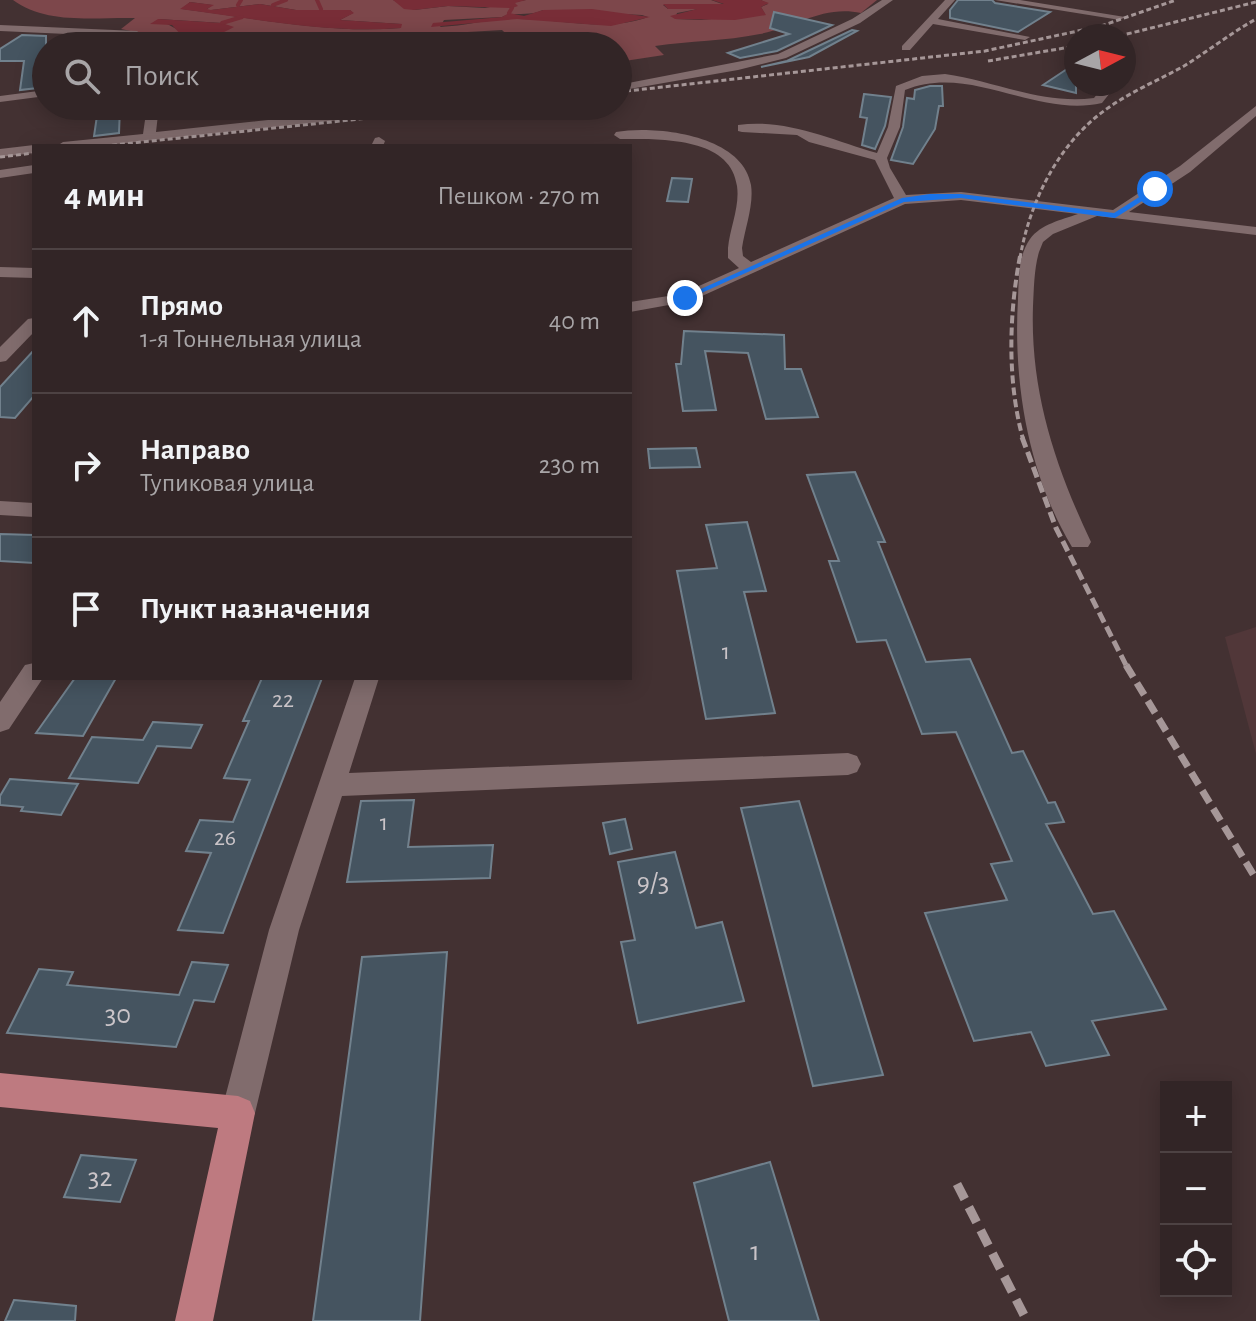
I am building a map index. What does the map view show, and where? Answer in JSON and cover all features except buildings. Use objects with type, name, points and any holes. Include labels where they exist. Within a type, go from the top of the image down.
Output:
[{"type":"main road","points":[[0,1090],[238,1113],[194,1321]]},
{"type":"street","points":[[632,87],[782,56],[856,21],[888,0]]},
{"type":"street","points":[[906,48],[950,0]]},
{"type":"street","points":[[1000,0],[1120,17]]},
{"type":"street","points":[[932,21],[1025,37]]},
{"type":"street","points":[[1,36],[32,37]]},
{"type":"street","points":[[902,200],[883,168],[881,158],[894,127],[900,88],[918,80],[952,79],[1036,100],[1075,104],[1098,101],[1102,96]]},
{"type":"street","points":[[0,99],[32,95]]},
{"type":"street","points":[[1115,215],[1185,169],[1256,110]]},
{"type":"street","points":[[149,136],[151,120]]},
{"type":"street","points":[[80,144],[283,120]]},
{"type":"street","points":[[742,128],[800,131],[822,142],[881,158]]},
{"type":"street","points":[[620,135],[692,141],[727,153],[744,184],[736,258],[750,269]]},
{"type":"street","points":[[0,153],[32,149]]},
{"type":"street","points":[[0,174],[32,169]]},
{"type":"street","points":[[632,307],[685,298],[902,200],[930,196],[961,196],[1256,231]]},
{"type":"street","points":[[1080,542],[1045,461],[1029,402],[1024,310],[1028,266],[1035,241],[1047,230],[1094,213]]},
{"type":"street","points":[[0,272],[32,273]]},
{"type":"street","points":[[0,357],[32,325]]},
{"type":"street","points":[[0,508],[32,510]]},
{"type":"street","points":[[0,722],[32,675]]},
{"type":"street","points":[[238,1113],[284,930],[366,680]]},
{"type":"street","points":[[334,785],[848,764]]},
{"type":"shaded area","points":[[13,0],[393,0],[414,10],[448,6],[485,8],[526,0],[711,0],[725,5],[663,5],[668,9],[694,7],[698,9],[677,13],[675,19],[701,20],[765,14],[761,7],[768,4],[761,0],[877,0],[861,13],[834,12],[760,34],[655,46],[664,55],[632,60],[632,32],[219,32],[222,23],[158,19],[182,32],[135,32],[121,29],[135,18],[72,18],[40,13]],"holes":[[[190,2],[212,5],[206,10],[260,4],[296,10],[350,10],[353,13],[340,20],[401,24],[401,28],[319,27],[182,9]],[[543,10],[642,15],[648,17],[615,24],[514,19],[440,27],[444,20],[502,17]]]},
{"type":"shaded area","points":[[393,0],[526,0],[515,3],[518,6],[512,8],[448,6],[414,10],[404,9]]},
{"type":"shaded area","points":[[712,0],[761,0],[769,3],[761,7],[766,15],[735,20],[675,19],[670,16],[697,9],[668,9],[663,4],[724,4]]},
{"type":"shaded area","points":[[190,2],[214,5],[207,9],[211,10],[260,4],[296,10],[350,10],[354,13],[340,20],[402,24],[401,28],[346,29],[180,9]]},
{"type":"shaded area","points":[[592,9],[650,17],[611,26],[517,19],[431,27],[433,23],[502,17],[509,13],[524,16],[543,10]]},
{"type":"shaded area","points":[[158,19],[222,23],[234,27],[222,32],[178,32],[172,25],[150,24]]},
{"type":"shaded area","points":[[1256,627],[1256,754],[1225,637]]},
{"type":"waterway","points":[[238,5],[241,0]]},
{"type":"waterway","points":[[273,5],[286,0]]},
{"type":"waterway","points":[[317,0],[321,9]]},
{"type":"waterway","points":[[509,13],[512,8]]},
{"type":"waterway","points":[[222,23],[242,17]]},
{"type":"railway","points":[[632,90],[985,51],[1101,26],[1176,0]]},
{"type":"railway","points":[[1136,32],[1256,2]]},
{"type":"railway","points":[[1020,258],[1040,194],[1075,137],[1117,102],[1184,66],[1256,19]]},
{"type":"railway","points":[[988,61],[1064,48]]},
{"type":"railway","points":[[123,144],[350,120]]},
{"type":"railway","points":[[0,157],[32,153]]},
{"type":"railway","points":[[1020,256],[1011,348],[1014,394],[1023,439]]},
{"type":"railway","points":[[1022,437],[1056,528],[1127,667]]},
{"type":"railway","points":[[1126,665],[1256,879]]},
{"type":"railway","points":[[957,1184],[1027,1321]]},
{"type":"route","points":[[685,298],[902,200],[961,196],[1115,215],[1155,189]]}]
